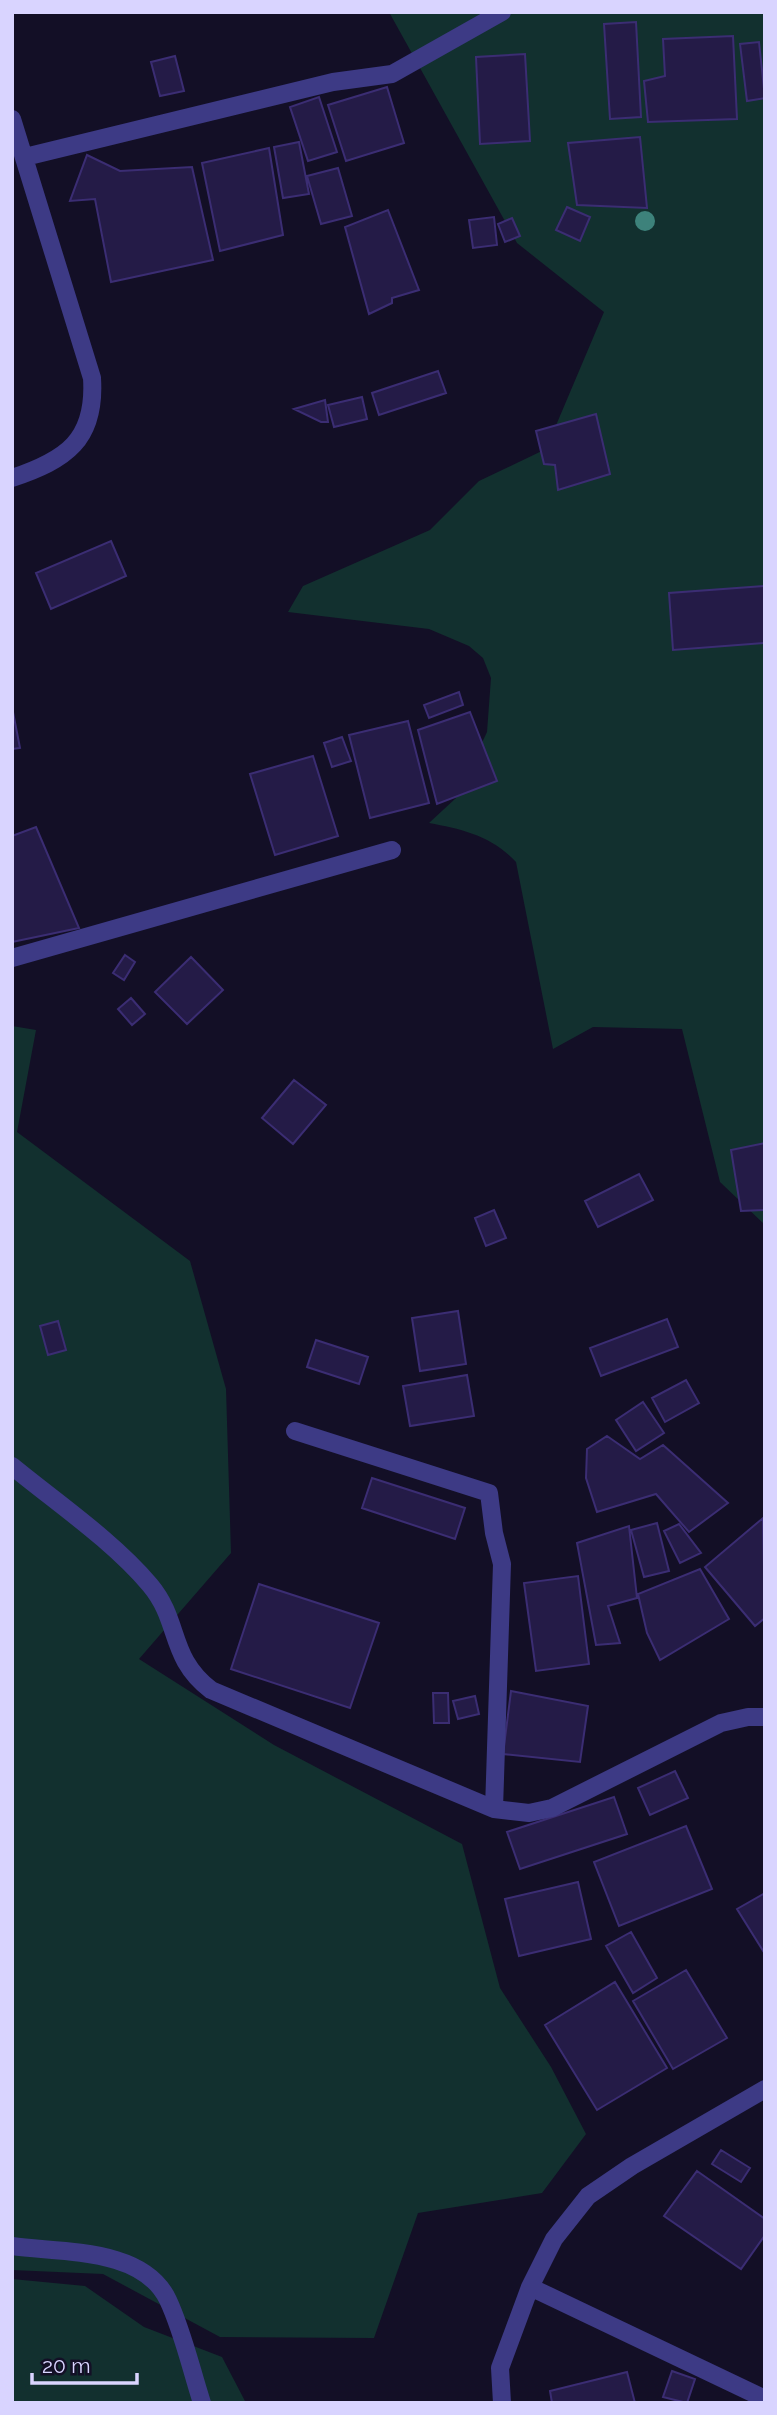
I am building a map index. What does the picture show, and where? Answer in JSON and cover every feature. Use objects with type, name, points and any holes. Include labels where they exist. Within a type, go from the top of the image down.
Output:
[{"type":"street","points":[[25,157],[333,82],[392,75],[502,12]]},
{"type":"street","points":[[12,119],[92,378],[93,402],[86,426],[72,448],[49,465],[12,478]]},
{"type":"street","points":[[12,958],[392,850]]},
{"type":"street","points":[[295,1432],[489,1493],[494,1532],[502,1564],[494,1809]]},
{"type":"street","points":[[12,1466],[127,1562],[152,1587],[166,1612],[185,1666],[211,1690],[494,1809],[529,1813],[552,1808],[722,1723],[748,1717],[765,1717]]},
{"type":"street","points":[[502,2403],[500,2368],[530,2287],[554,2239],[588,2196],[632,2166],[765,2089]]},
{"type":"street","points":[[12,2246],[116,2260],[153,2280],[168,2298],[202,2403]]},
{"type":"street","points":[[530,2287],[765,2399]]},
{"type":"green space","points":[[389,12],[765,12],[765,1225],[720,1182],[682,1029],[593,1027],[553,1049],[516,862],[487,840],[465,831],[429,823],[456,798],[487,732],[491,678],[483,658],[469,646],[429,629],[288,612],[303,586],[430,530],[479,481],[546,449],[604,312],[517,243]]},
{"type":"green space","points":[[12,1026],[36,1030],[17,1132],[190,1261],[226,1389],[231,1553],[139,1659],[274,1745],[462,1844],[500,1988],[551,2067],[586,2134],[542,2193],[418,2213],[374,2338],[220,2337],[103,2274],[12,2270]]},
{"type":"green space","points":[[12,2279],[85,2286],[144,2327],[222,2357],[246,2403],[12,2403]]},
{"type":"building","points":[[636,22],[641,117],[610,119],[604,24]]},
{"type":"building","points":[[733,36],[737,119],[648,122],[644,81],[665,76],[663,39]]},
{"type":"building","points":[[759,42],[765,98],[747,101],[740,44]]},
{"type":"building","points":[[525,54],[530,141],[480,144],[476,57]]},
{"type":"building","points":[[175,56],[184,91],[160,96],[151,62]]},
{"type":"building","points":[[387,87],[404,143],[346,161],[328,105]]},
{"type":"building","points":[[319,97],[337,152],[308,161],[290,107]]},
{"type":"building","points":[[640,137],[647,208],[577,205],[568,143]]},
{"type":"building","points":[[299,142],[309,194],[283,198],[274,147]]},
{"type":"building","points":[[269,148],[283,235],[220,251],[202,163]]},
{"type":"building","points":[[87,155],[120,171],[192,167],[213,260],[111,282],[95,199],[70,201]]},
{"type":"building","points":[[338,168],[352,216],[321,224],[307,176]]},
{"type":"building","points":[[567,207],[590,217],[580,241],[556,230]]},
{"type":"building","points":[[388,210],[419,290],[392,298],[392,303],[369,314],[345,227]]},
{"type":"building","points":[[494,217],[497,245],[473,248],[469,220]]},
{"type":"building","points":[[512,218],[520,236],[505,242],[498,224]]},
{"type":"building","points":[[438,371],[446,393],[379,415],[372,393]]},
{"type":"building","points":[[362,397],[367,419],[334,427],[328,405]]},
{"type":"building","points":[[325,400],[328,422],[321,422],[294,409]]},
{"type":"building","points":[[596,414],[610,474],[558,490],[555,465],[544,464],[536,431]]},
{"type":"building","points":[[111,541],[126,576],[51,609],[36,573]]},
{"type":"building","points":[[765,586],[765,643],[673,650],[669,593]]},
{"type":"building","points":[[459,692],[463,705],[429,718],[424,705]]},
{"type":"building","points":[[12,707],[20,748],[12,749]]},
{"type":"building","points":[[470,712],[497,781],[437,804],[418,730]]},
{"type":"building","points":[[408,721],[429,803],[370,818],[349,735]]},
{"type":"building","points":[[342,737],[351,761],[332,767],[324,743]]},
{"type":"building","points":[[313,756],[338,836],[275,855],[250,774]]},
{"type":"building","points":[[36,827],[79,928],[12,942],[12,836]]},
{"type":"building","points":[[125,955],[135,962],[124,980],[113,973]]},
{"type":"building","points":[[191,957],[223,990],[187,1024],[155,992]]},
{"type":"building","points":[[131,998],[145,1014],[132,1025],[118,1009]]},
{"type":"building","points":[[294,1080],[326,1105],[293,1144],[262,1118]]},
{"type":"building","points":[[765,1143],[765,1210],[741,1211],[731,1150]]},
{"type":"building","points":[[639,1174],[653,1200],[598,1227],[585,1201]]},
{"type":"building","points":[[494,1210],[506,1238],[486,1246],[475,1218]]},
{"type":"building","points":[[458,1311],[466,1364],[420,1371],[412,1318]]},
{"type":"building","points":[[667,1319],[678,1347],[601,1376],[590,1348]]},
{"type":"building","points":[[58,1321],[66,1350],[48,1355],[40,1326]]},
{"type":"building","points":[[316,1340],[368,1357],[359,1384],[307,1367]]},
{"type":"building","points":[[467,1375],[474,1416],[410,1426],[403,1386]]},
{"type":"building","points":[[686,1380],[699,1403],[665,1422],[652,1398]]},
{"type":"building","points":[[643,1402],[664,1433],[636,1451],[616,1420]]},
{"type":"building","points":[[607,1436],[640,1459],[663,1445],[728,1503],[689,1532],[656,1494],[597,1512],[586,1478],[587,1449]]},
{"type":"building","points":[[372,1478],[465,1508],[455,1539],[362,1508]]},
{"type":"building","points":[[763,1518],[765,1618],[755,1626],[705,1567]]},
{"type":"building","points":[[657,1523],[669,1571],[644,1577],[631,1530]]},
{"type":"building","points":[[679,1524],[701,1553],[680,1563],[664,1531]]},
{"type":"building","points":[[629,1526],[637,1598],[608,1606],[620,1643],[596,1645],[577,1543]]},
{"type":"building","points":[[700,1569],[729,1619],[660,1660],[647,1633],[638,1594]]},
{"type":"building","points":[[578,1576],[589,1664],[536,1671],[524,1583]]},
{"type":"building","points":[[259,1584],[379,1623],[350,1708],[231,1669]]},
{"type":"building","points":[[511,1691],[588,1706],[580,1762],[503,1754]]},
{"type":"building","points":[[433,1693],[448,1693],[449,1723],[434,1723]]},
{"type":"building","points":[[475,1696],[479,1714],[458,1719],[453,1701]]},
{"type":"building","points":[[675,1771],[688,1798],[650,1815],[638,1788]]},
{"type":"building","points":[[614,1797],[627,1834],[520,1869],[507,1832]]},
{"type":"building","points":[[686,1826],[712,1889],[619,1926],[594,1862]]},
{"type":"building","points":[[578,1882],[591,1939],[519,1956],[505,1899]]},
{"type":"building","points":[[765,1893],[765,1954],[737,1909]]},
{"type":"building","points":[[631,1932],[657,1978],[633,1993],[606,1946]]},
{"type":"building","points":[[686,1970],[727,2038],[673,2069],[633,2001]]},
{"type":"building","points":[[615,1982],[667,2068],[597,2110],[545,2025]]},
{"type":"building","points":[[721,2150],[750,2168],[741,2182],[712,2164]]},
{"type":"building","points":[[697,2171],[765,2219],[765,2235],[741,2269],[664,2216]]},
{"type":"building","points":[[672,2371],[695,2379],[687,2403],[663,2397]]},
{"type":"building","points":[[627,2372],[635,2403],[552,2403],[550,2391]]}]
